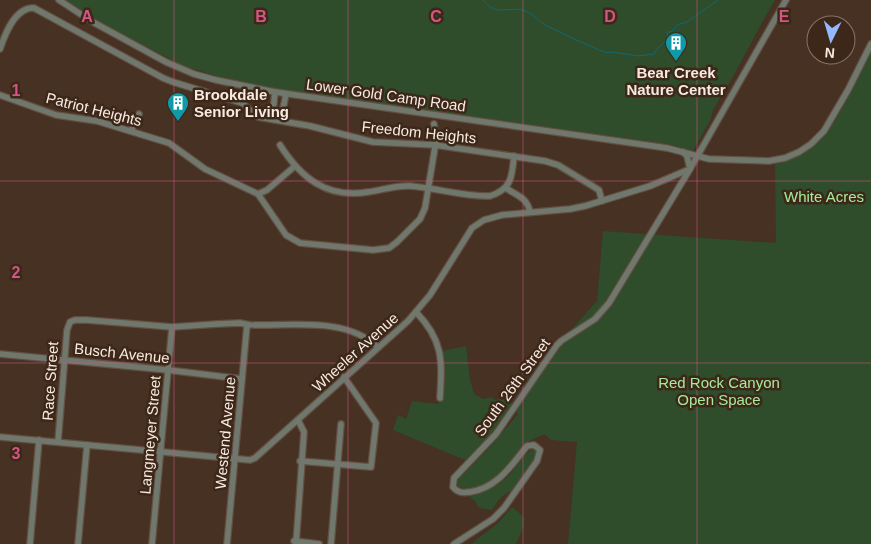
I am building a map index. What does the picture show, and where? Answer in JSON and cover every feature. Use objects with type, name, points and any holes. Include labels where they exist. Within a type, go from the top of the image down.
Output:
[{"type":"street","name":"Lower Gold Camp Road","points":[[59,0],[90,21],[166,62],[194,74],[216,80],[286,94],[557,131],[682,151],[709,159],[770,161],[784,158],[805,148],[824,131],[859,71],[871,44]]},
{"type":"street","name":"South 26th Street","points":[[454,544],[492,519],[504,508],[537,461],[540,450],[534,445],[527,446],[498,480],[480,490],[461,493],[456,491],[453,487],[454,478],[496,434],[557,345],[595,319],[609,303],[690,169],[786,0]]},
{"type":"street","name":"Freedom Heights","points":[[0,49],[4,36],[16,17],[29,8],[34,8],[163,78],[242,103],[258,117],[310,126],[373,142],[435,145],[545,161],[558,165],[599,190],[602,201]]},
{"type":"street","points":[[275,92],[273,110],[283,112],[286,94]]},
{"type":"street","name":"Patriot Heights","points":[[0,95],[56,115],[97,121],[169,143],[205,169],[258,194]]},
{"type":"street","points":[[131,131],[139,114]]},
{"type":"street","points":[[294,166],[267,190],[258,194],[282,230],[292,240],[307,245],[373,250],[389,248],[398,242],[420,219],[425,208],[436,141],[434,124]]},
{"type":"street","points":[[280,145],[294,166],[304,175],[322,187],[339,192],[362,193],[403,186],[485,196],[499,193],[506,188],[512,174],[514,156]]},
{"type":"street","points":[[682,151],[687,156],[690,169]]},
{"type":"street","name":"Wheeler Avenue","points":[[0,437],[250,460],[255,458],[408,321],[430,295],[472,228],[484,220],[492,217],[530,212],[570,209],[650,186],[690,169]]},
{"type":"street","points":[[506,188],[521,195],[527,203],[530,212]]},
{"type":"street","points":[[416,312],[427,324],[435,338],[440,354],[440,398]]},
{"type":"street","name":"Race Street","points":[[58,442],[66,330],[70,322],[87,320],[172,327]]},
{"type":"street","points":[[172,327],[225,324],[337,327],[371,341],[378,347]]},
{"type":"street","name":"Westend Avenue","points":[[227,544],[242,379],[250,325]]},
{"type":"street","name":"Langmeyer Street","points":[[152,544],[172,327]]},
{"type":"street","name":"Busch Avenue","points":[[0,354],[242,379]]},
{"type":"street","points":[[302,461],[371,467],[376,422],[344,377]]},
{"type":"street","points":[[298,420],[304,432],[295,542],[319,544]]},
{"type":"street","points":[[331,544],[341,424]]},
{"type":"street","name":"Race Street","points":[[30,544],[39,440]]},
{"type":"street","points":[[78,544],[87,445]]},
{"type":"green space","points":[[61,0],[775,0],[713,110],[711,119],[693,151],[668,144],[277,89],[217,76],[184,66],[102,24]]},
{"type":"green space","name":"Red Rock Canyon Open Space","points":[[871,49],[871,544],[568,544],[577,442],[551,440],[544,434],[525,444],[506,470],[495,480],[469,489],[459,487],[457,483],[459,478],[489,448],[518,414],[516,413],[535,375],[561,341],[597,301],[603,231],[776,243],[775,163],[805,152],[822,139],[846,101]]},
{"type":"green space","points":[[466,346],[474,394],[483,399],[491,397],[495,400],[506,398],[513,405],[484,443],[465,460],[393,430],[398,415],[406,419],[412,401],[438,404],[442,394],[444,379],[442,351]]},
{"type":"green space","points":[[533,449],[538,451],[536,459],[515,490],[501,497],[492,510],[479,508],[475,501],[469,497],[492,488],[501,482]]},
{"type":"green space","points":[[512,507],[524,517],[524,526],[516,544],[471,544],[498,523]]},
{"type":"waterway","points":[[483,0],[498,10],[528,12],[547,26],[607,53],[639,56],[654,54],[668,39],[667,32],[671,32],[679,24],[687,22],[718,0]]},
{"type":"place","name":"Bear Creek Nature Center","points":[[676,62]]},
{"type":"place","name":"Brookdale Senior Living","points":[[178,122]]},
{"type":"park label","name":"White Acres","points":[[824,196]]}]
